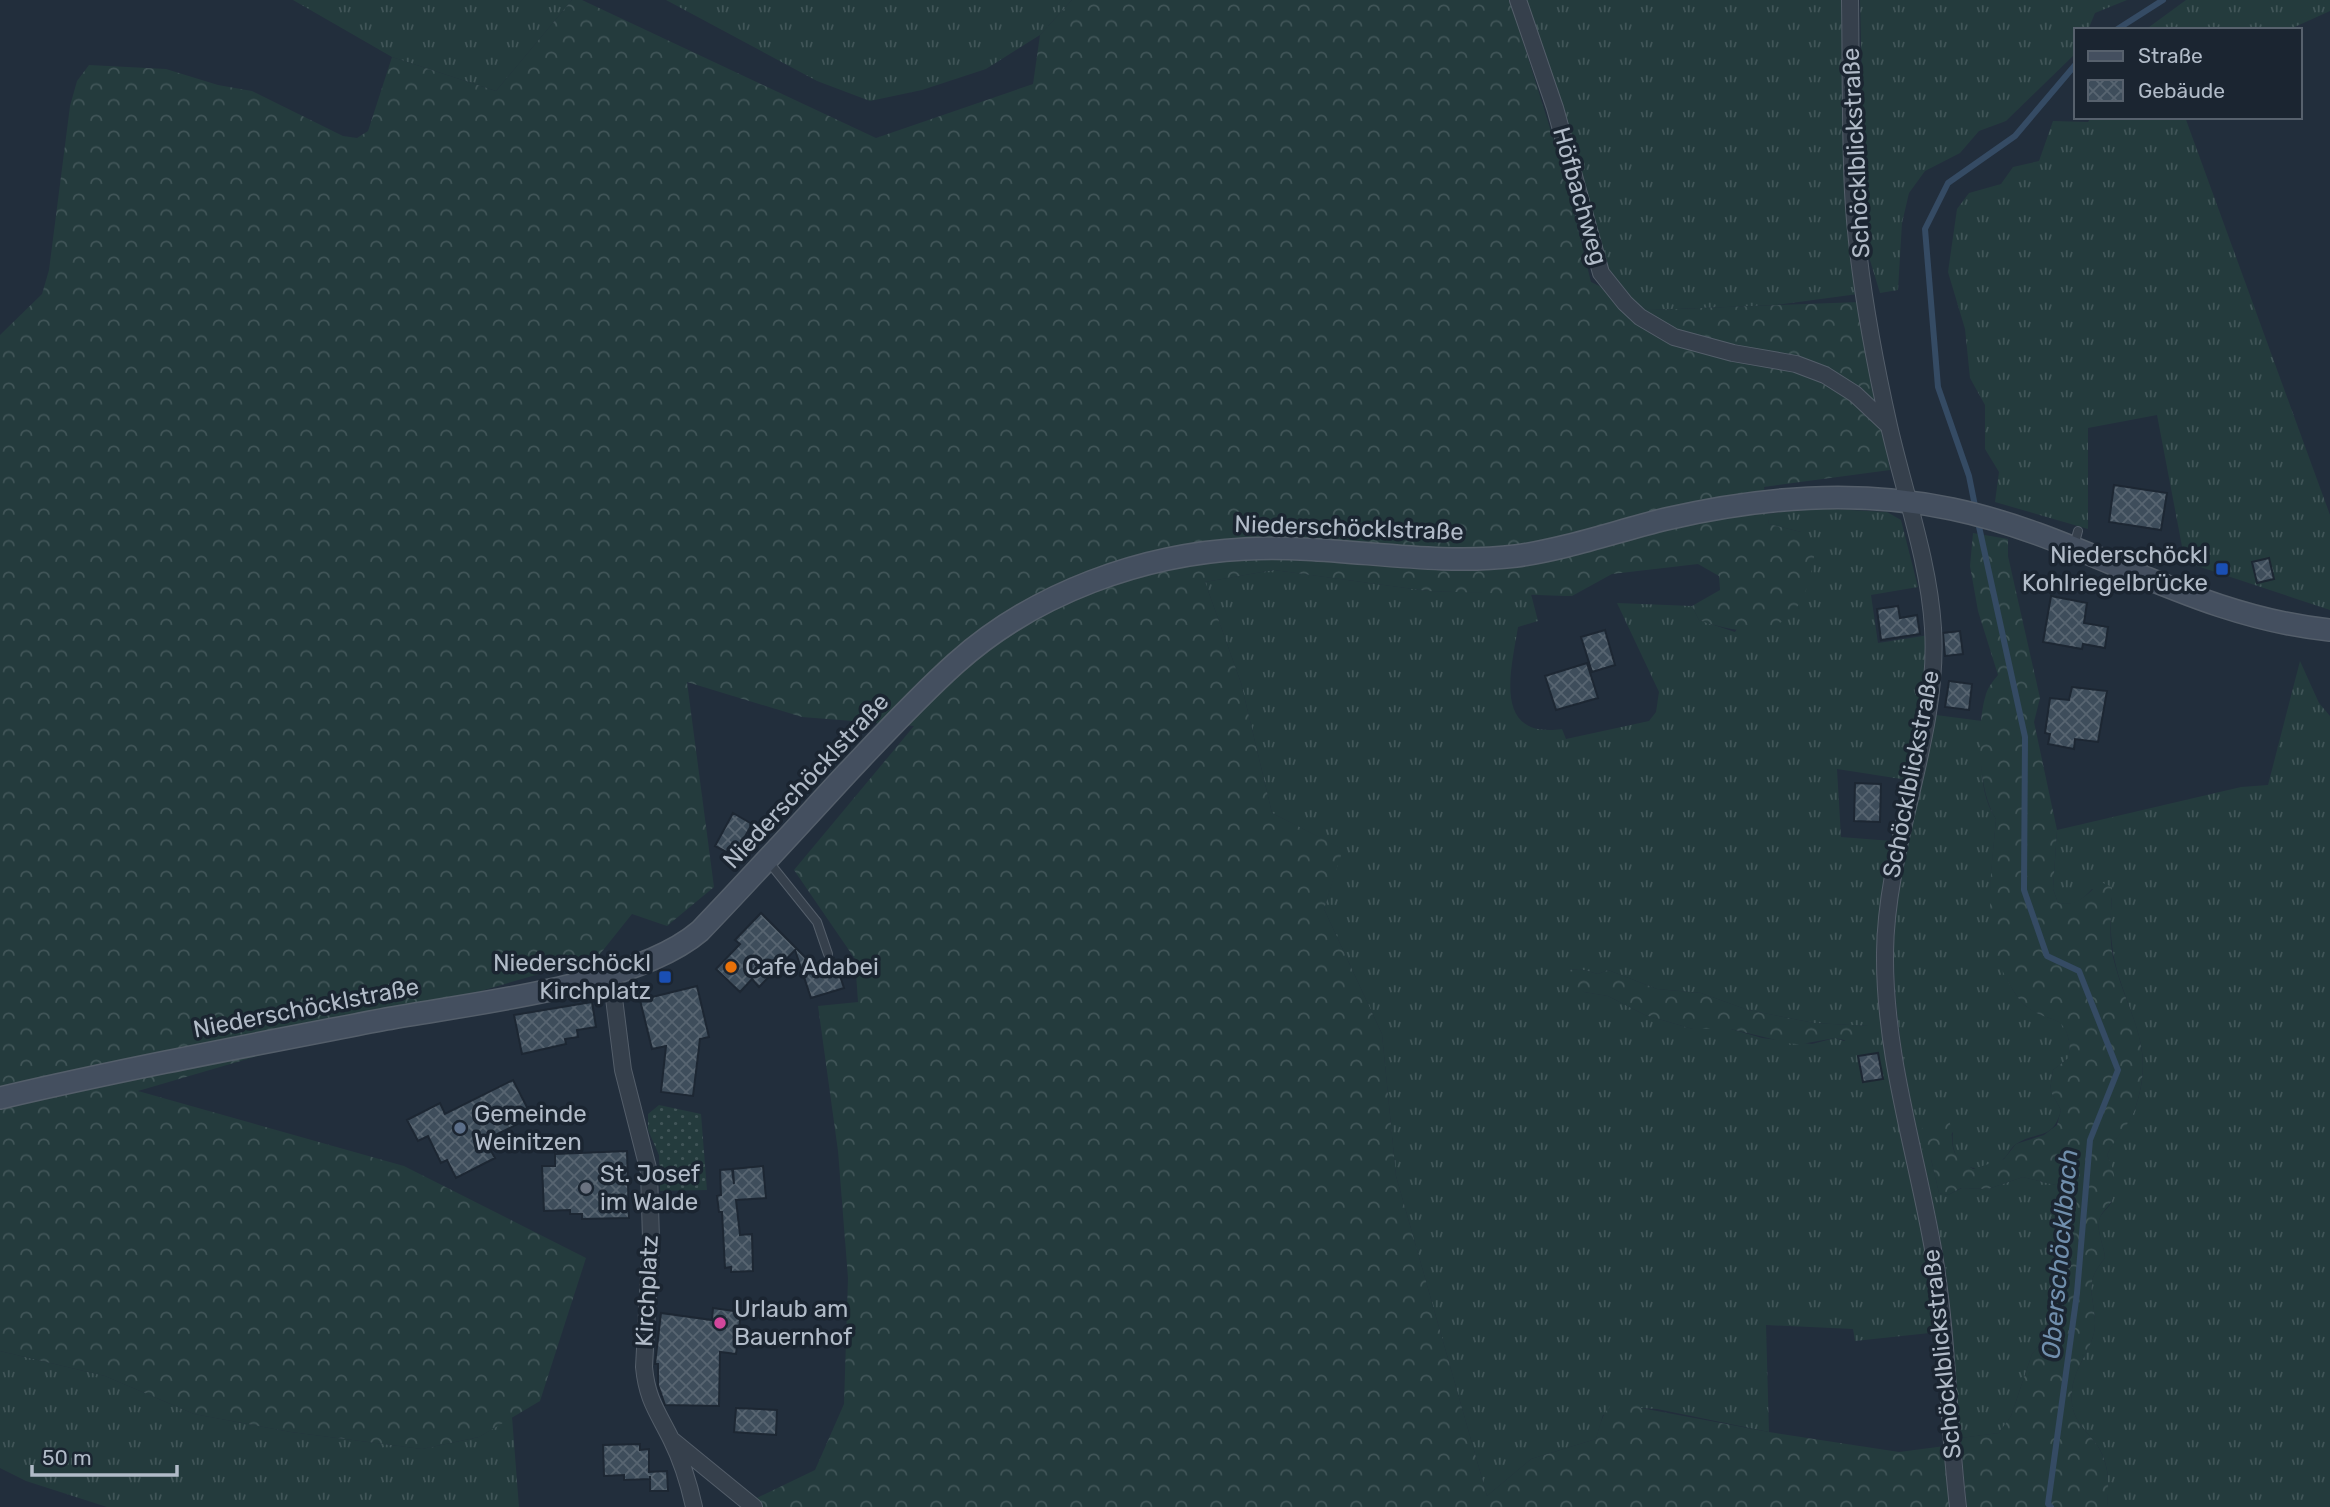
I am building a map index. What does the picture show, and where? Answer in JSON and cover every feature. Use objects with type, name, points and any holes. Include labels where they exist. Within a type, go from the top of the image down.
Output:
[{"type":"main road","name":"Niederschöcklstraße","points":[[0,1098],[106,1073],[611,974],[682,947],[958,661],[1047,603],[1100,577],[1137,565],[1200,553],[1248,548],[1438,559],[1517,556],[1735,504],[1817,496],[1906,502],[1954,510],[2075,540],[2223,609],[2269,622],[2330,630]]},
{"type":"street","name":"Höfbachweg","points":[[1518,0],[1555,108],[1601,273],[1625,303],[1640,317],[1674,337],[1734,354],[1796,364],[1825,375],[1855,394],[1889,426]]},
{"type":"street","name":"Schöcklblickstraße","points":[[1850,0],[1853,191],[1857,242],[1889,426],[1928,586],[1934,651],[1927,713],[1892,870],[1885,929],[1885,984],[1894,1067],[1925,1208],[1940,1301],[1958,1507]]},
{"type":"street","name":"Kirchplatz","points":[[611,974],[623,1070],[649,1172],[651,1239],[645,1386],[651,1405],[670,1438]]},
{"type":"street","points":[[670,1438],[754,1507]]},
{"type":"street","points":[[670,1438],[694,1507]]},
{"type":"street","points":[[690,1490],[699,1477],[712,1471]]},
{"type":"lane","points":[[767,860],[817,922],[828,954]]},
{"type":"green space","points":[[293,0],[572,0],[496,91],[392,57]]},
{"type":"green space","points":[[572,0],[582,0],[876,138],[1033,84],[1040,35],[1072,0],[1510,0],[1565,176],[1591,282],[1649,310],[1860,302],[1890,470],[1764,487],[1769,524],[1801,532],[1815,546],[1811,573],[1804,594],[1794,611],[1781,622],[1765,629],[1724,627],[1699,620],[1692,606],[1720,590],[1719,576],[1698,564],[1612,574],[1572,596],[1428,591],[1274,570],[1205,582],[1241,683],[1272,813],[1343,849],[1324,909],[1382,1034],[1396,1176],[1487,1496],[1531,1459],[1596,1439],[1603,1417],[1611,1406],[1624,1399],[1633,1398],[1641,1408],[1769,1432],[1899,1452],[1945,1446],[1951,1507],[738,1507],[815,1470],[844,1404],[848,1278],[838,1151],[818,1006],[858,1002],[855,959],[794,870],[914,726],[802,717],[687,682],[714,887],[667,926],[632,914],[592,964],[546,972],[138,1091],[404,1166],[586,1258],[540,1401],[479,1437],[422,1449],[291,1432],[194,1414],[105,1376],[0,1351],[0,335],[42,294],[49,270],[70,106],[77,81],[89,65],[166,69],[218,85],[252,91],[343,136],[357,138],[368,131],[392,57],[496,91]]},
{"type":"green space","points":[[666,0],[1072,0],[1040,35],[986,69],[922,90],[870,101],[817,81]]},
{"type":"green space","points":[[1525,0],[1843,0],[1858,294],[1777,305],[1649,310],[1622,297],[1608,274]]},
{"type":"green space","points":[[1860,0],[2127,0],[2095,13],[2089,28],[2074,28],[2074,55],[2006,121],[1979,131],[1960,153],[1925,171],[1909,193],[1902,223],[1898,290],[1880,293],[1866,247]]},
{"type":"green space","points":[[2186,0],[2330,0],[2330,11],[2292,28],[2148,28]]},
{"type":"green space","points":[[2090,119],[2186,119],[2330,515],[2330,610],[2185,562],[2157,415],[2088,428],[2088,529],[1995,502],[1999,472],[1985,449],[1985,405],[1970,378],[1965,329],[1948,272],[1957,209],[1969,193],[2001,184],[2013,167],[2039,161],[2053,121],[2088,122]]},
{"type":"green space","points":[[1813,508],[1887,512],[1901,520],[1918,587],[1871,595],[1878,643],[1929,635],[1928,675],[1908,780],[1837,769],[1841,837],[1892,841],[1881,929],[1939,1332],[1855,1341],[1853,1329],[1766,1325],[1769,1432],[1657,1409],[1641,1408],[1603,1415],[1596,1439],[1531,1459],[1487,1496],[1396,1176],[1382,1034],[1324,909],[1342,849],[1272,813],[1241,683],[1205,582],[1274,570],[1428,591],[1531,594],[1538,621],[1518,627],[1510,681],[1511,698],[1515,713],[1525,723],[1540,729],[1562,729],[1566,739],[1649,721],[1656,712],[1659,692],[1617,603],[1692,606],[1699,620],[1735,632],[1801,532],[1769,524],[1767,514]],"holes":[[[1580,969],[1598,974],[1608,970],[1657,989],[1701,993],[1748,1010],[1814,1023],[1869,1026],[1844,1041],[1835,1038],[1812,1044],[1762,1038],[1731,1029],[1693,1029],[1645,1015],[1608,996],[1584,992],[1569,970]]]},
{"type":"green space","points":[[1973,533],[2008,539],[2008,556],[2040,698],[2034,722],[2057,830],[2053,889],[2058,903],[2065,904],[2082,898],[2101,882],[2112,887],[2110,931],[2113,957],[2138,1031],[2141,1048],[2143,1066],[2135,1109],[2107,1155],[2115,1190],[2099,1221],[2105,1258],[2092,1282],[2094,1333],[2072,1392],[2075,1416],[2097,1445],[2104,1460],[2108,1483],[2107,1507],[1967,1507],[1960,1438],[1999,1433],[2011,1416],[2032,1354],[2057,1325],[2063,1311],[2060,1242],[2075,1206],[2073,1195],[2060,1186],[2023,1177],[1988,1189],[1961,1188],[1948,1195],[1939,1193],[1931,1159],[1923,1150],[1920,1135],[1923,1125],[1936,1116],[1949,1119],[1953,1148],[1964,1163],[1973,1169],[2004,1159],[2016,1144],[2044,1135],[2057,1125],[2061,1110],[2050,1090],[2053,1070],[2070,1057],[2069,1042],[2062,1025],[2034,1012],[2016,994],[2002,970],[1992,933],[1990,895],[1996,819],[1985,793],[1980,740],[1986,694],[1998,675],[1978,611],[1970,566]]},
{"type":"green space","points":[[2300,661],[2319,703],[2330,716],[2330,1507],[2107,1507],[2108,1483],[2104,1460],[2097,1445],[2075,1416],[2072,1392],[2094,1333],[2092,1282],[2105,1258],[2099,1221],[2111,1203],[2114,1191],[2107,1155],[2135,1109],[2143,1074],[2143,1058],[2115,962],[2111,930],[2112,898],[2092,889],[2077,902],[2058,903],[2053,889],[2057,830],[2241,787],[2268,785]]},
{"type":"green space","points":[[1936,715],[1982,721],[1983,784],[1996,819],[1991,914],[1997,952],[2007,979],[2023,1003],[2062,1025],[2069,1042],[2070,1057],[2053,1070],[2050,1090],[2061,1110],[2054,1126],[2049,1131],[2016,1144],[2002,1160],[1982,1168],[1973,1168],[1959,1160],[1955,1153],[1953,1132],[1931,1159],[1939,1193],[1948,1195],[1962,1188],[1988,1189],[2023,1177],[2060,1186],[2073,1195],[2075,1205],[2060,1242],[2063,1311],[2057,1325],[2032,1354],[2011,1416],[1999,1433],[1960,1438],[1954,1345],[1943,1253],[1905,1068],[1895,993],[1894,955],[1898,894]]},
{"type":"green space","points":[[1580,969],[1598,974],[1608,970],[1657,989],[1701,993],[1748,1010],[1814,1023],[1869,1026],[1873,1031],[1872,1039],[1857,1043],[1835,1038],[1796,1045],[1731,1029],[1693,1029],[1645,1015],[1608,996],[1584,992],[1573,986],[1569,970]]},
{"type":"green space","points":[[659,1105],[701,1114],[707,1190],[660,1191],[659,1155],[648,1130],[648,1114]]},
{"type":"green space","points":[[0,1351],[105,1376],[194,1414],[291,1432],[422,1449],[479,1437],[512,1417],[519,1507],[107,1507],[26,1481],[0,1468]]},
{"type":"building","points":[[2114,485],[2167,493],[2161,530],[2109,522]]},
{"type":"building","points":[[2269,558],[2274,579],[2257,583],[2252,562]]},
{"type":"building","points":[[2051,596],[2087,603],[2084,623],[2108,627],[2105,648],[2083,644],[2082,649],[2043,642]]},
{"type":"building","points":[[1898,606],[1900,618],[1917,615],[1920,634],[1881,640],[1877,609]]},
{"type":"building","points":[[1605,630],[1615,665],[1592,672],[1581,637]]},
{"type":"building","points":[[1960,631],[1963,654],[1945,656],[1943,633]]},
{"type":"building","points":[[1587,663],[1598,698],[1556,710],[1545,676]]},
{"type":"building","points":[[1949,681],[1972,684],[1969,710],[1945,707]]},
{"type":"building","points":[[2072,687],[2107,691],[2098,742],[2075,739],[2074,749],[2048,744],[2050,734],[2045,733],[2050,698],[2069,700]]},
{"type":"building","points":[[1855,783],[1881,784],[1880,822],[1854,821]]},
{"type":"building","points":[[733,813],[752,824],[734,856],[715,846]]},
{"type":"building","points":[[761,913],[813,965],[834,958],[844,988],[811,998],[795,950],[759,987],[752,979],[740,992],[716,969],[740,944],[735,940]]},
{"type":"building","points":[[697,986],[709,1037],[700,1039],[693,1096],[661,1092],[666,1046],[652,1049],[640,1000]]},
{"type":"building","points":[[592,1002],[596,1027],[577,1030],[578,1037],[565,1039],[566,1044],[522,1054],[514,1015]]},
{"type":"building","points":[[1878,1053],[1883,1079],[1863,1082],[1858,1056]]},
{"type":"building","name":"Gemeinde Weinitzen","points":[[513,1080],[532,1117],[485,1140],[495,1158],[456,1178],[447,1160],[441,1163],[428,1136],[418,1141],[407,1120],[440,1103],[445,1114]]},
{"type":"building","name":"St. Josef im Walde","points":[[627,1151],[629,1218],[582,1219],[582,1214],[570,1214],[570,1210],[544,1211],[542,1166],[555,1166],[555,1154]]},
{"type":"building","points":[[763,1166],[766,1198],[736,1200],[740,1235],[752,1234],[753,1271],[731,1272],[731,1267],[725,1268],[722,1212],[719,1212],[717,1196],[721,1195],[720,1170],[732,1169],[734,1184],[733,1169]]},
{"type":"building","points":[[713,1308],[741,1312],[736,1354],[720,1352],[719,1406],[665,1405],[658,1385],[658,1364],[655,1364],[661,1313],[712,1320]]},
{"type":"building","points":[[736,1408],[777,1410],[776,1435],[734,1432]]},
{"type":"building","points":[[640,1444],[640,1450],[649,1449],[649,1472],[667,1471],[668,1491],[650,1491],[650,1479],[624,1480],[624,1475],[604,1476],[603,1445]]},
{"type":"waterway","name":"Oberschöcklbach","points":[[2119,28],[2163,0]]},
{"type":"waterway","name":"Oberschöcklbach","points":[[1976,511],[1969,476],[1938,387],[1925,229],[1948,183],[2015,136],[2074,66]]},
{"type":"waterway","name":"Oberschöcklbach","points":[[1978,522],[2025,737],[2024,890],[2047,956],[2079,971],[2118,1070],[2090,1140],[2077,1293],[2048,1504],[2051,1507]]},
{"type":"place","name":"Niederschöckl Kohlriegelbrücke","points":[[2222,569]]},
{"type":"place","name":"Cafe Adabei","points":[[731,967]]},
{"type":"place","name":"Niederschöckl Kirchplatz","points":[[665,977]]},
{"type":"place","name":"Gemeinde Weinitzen","points":[[460,1128]]},
{"type":"place","name":"St. Josef im Walde","points":[[586,1188]]},
{"type":"place","name":"Urlaub am Bauernhof","points":[[720,1323]]}]
